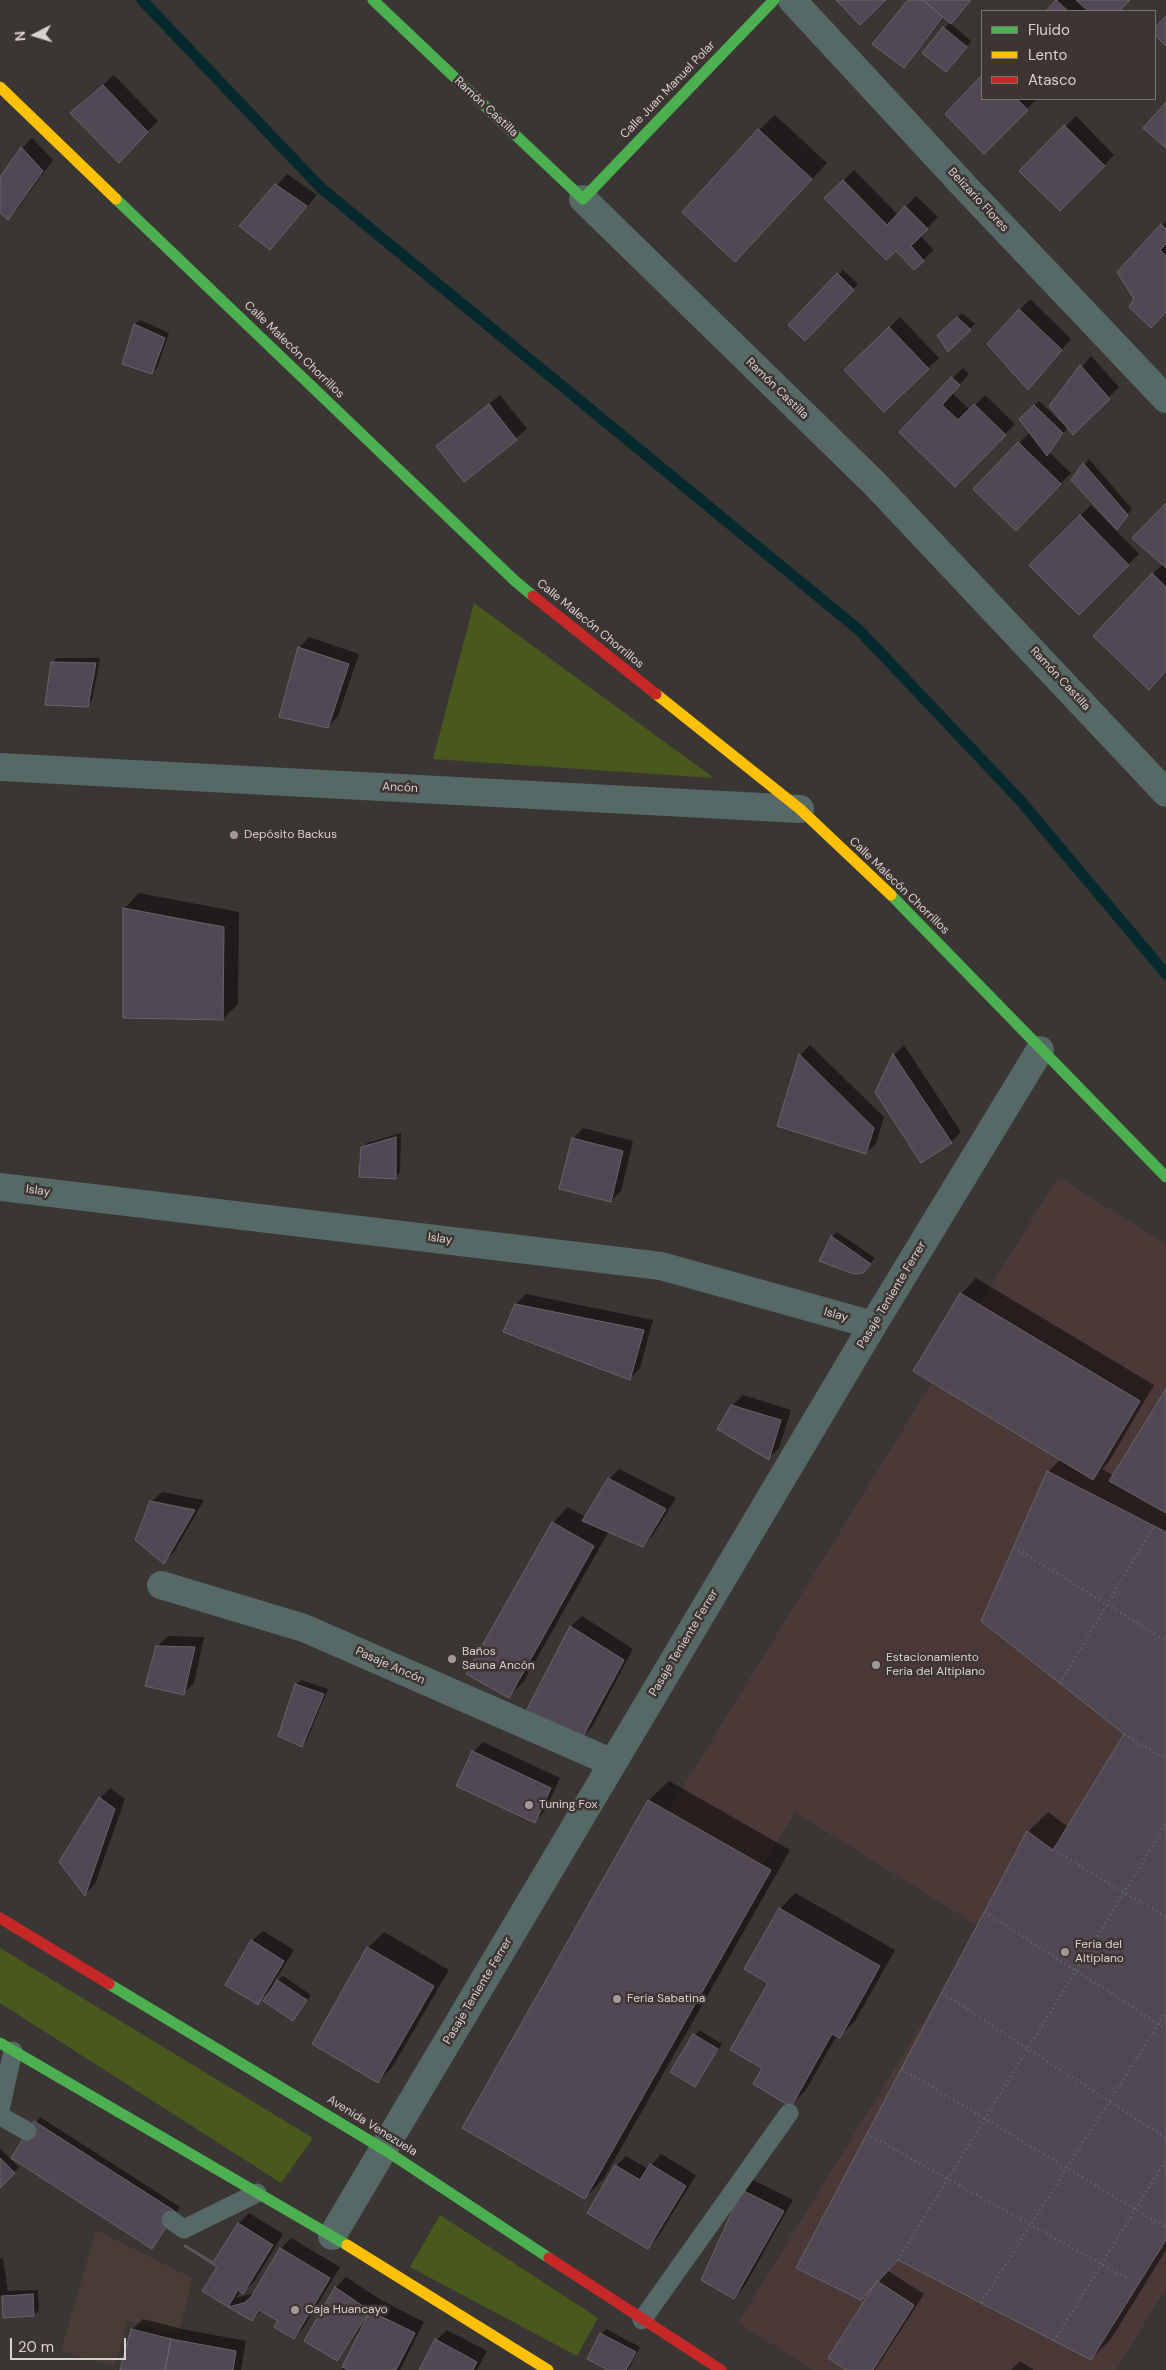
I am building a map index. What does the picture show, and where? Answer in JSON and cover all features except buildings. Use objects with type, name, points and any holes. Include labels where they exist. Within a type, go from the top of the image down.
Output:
[{"type":"street","name":"Ramón Castilla","points":[[373,0],[583,199],[875,484],[1161,776]]},
{"type":"street","name":"Calle Juan Manuel Polar","points":[[583,199],[774,0]]},
{"type":"street","name":"Belizario Flores","points":[[792,0],[966,188],[1166,399]]},
{"type":"street","name":"Calle Malecón Chorrillos","points":[[0,87],[514,581],[800,809],[912,915],[1040,1050],[1166,1176]]},
{"type":"street","name":"Ancón","points":[[0,767],[800,809]]},
{"type":"street","name":"Pasaje Teniente Ferrer","points":[[332,2236],[385,2150],[873,1326],[1040,1050]]},
{"type":"street","name":"Islay","points":[[0,1187],[661,1266],[873,1326]]},
{"type":"street","name":"Pasaje Ancón","points":[[161,1585],[304,1628],[613,1763]]},
{"type":"street","name":"Avenida Venezuela","points":[[0,1918],[385,2150],[721,2370]]},
{"type":"street","points":[[7,2047],[332,2236],[548,2370]]},
{"type":"lane","points":[[0,2110],[7,2047]]},
{"type":"lane","points":[[642,2320],[789,2113]]},
{"type":"lane","points":[[0,2116],[27,2131]]},
{"type":"lane","points":[[171,2220],[184,2229],[257,2193]]},
{"type":"path","points":[[1060,1683],[1154,1526]]},
{"type":"path","points":[[1014,1547],[1166,1641]]},
{"type":"path","points":[[1124,1734],[1166,1759]]},
{"type":"path","points":[[898,2260],[1166,1824]]},
{"type":"path","points":[[1053,1850],[1166,1917]]},
{"type":"path","points":[[984,1912],[1166,2029]]},
{"type":"path","points":[[942,1992],[1166,2138]]},
{"type":"path","points":[[981,2303],[1166,2012]]},
{"type":"path","points":[[902,2069],[1165,2227]]},
{"type":"path","points":[[867,2134],[1132,2281]]},
{"type":"path","points":[[1054,2341],[1166,2160]]},
{"type":"shaded area","points":[[1058,1177],[1166,1244],[1166,2288],[1116,2370],[813,2370],[738,2323],[981,1928],[795,1812],[570,2177],[479,2119]]},
{"type":"shaded area","points":[[96,2230],[193,2278],[178,2335],[128,2321],[114,2367],[61,2351]]},
{"type":"green space","points":[[474,603],[714,778],[433,759]]},
{"type":"green space","points":[[0,1948],[313,2138],[281,2183],[0,2003]]},
{"type":"green space","points":[[440,2215],[598,2318],[577,2356],[410,2267]]},
{"type":"waterway","points":[[142,0],[321,188],[859,630],[1019,799],[1166,974]]},
{"type":"traffic: fast","points":[[373,0],[583,199],[774,0]]},
{"type":"traffic: fast","points":[[116,199],[515,581],[533,596]]},
{"type":"traffic: fast","points":[[891,895],[1166,1177]]},
{"type":"traffic: fast","points":[[109,1984],[385,2150],[549,2258]]},
{"type":"traffic: fast","points":[[0,2043],[347,2245]]},
{"type":"traffic: slow","points":[[0,87],[116,199]]},
{"type":"traffic: slow","points":[[656,694],[800,809],[891,895]]},
{"type":"traffic: slow","points":[[347,2245],[548,2370]]},
{"type":"traffic: jam","points":[[533,596],[656,694]]},
{"type":"traffic: jam","points":[[0,1918],[109,1984]]},
{"type":"traffic: jam","points":[[549,2258],[721,2370]]},
{"type":"place","name":"Depósito Backus","points":[[234,835]]},
{"type":"place","name":"Baños Sauna Ancón","points":[[452,1659]]},
{"type":"place","name":"Estacionamiento Feria del Altiplano","points":[[876,1665]]},
{"type":"place","name":"Tuning Fox","points":[[529,1805]]},
{"type":"place","name":"Feria del Altiplano","points":[[1065,1952]]},
{"type":"place","name":"Feria Sabatina","points":[[617,1999]]},
{"type":"place","name":"Caja Huancayo","points":[[295,2310]]}]
